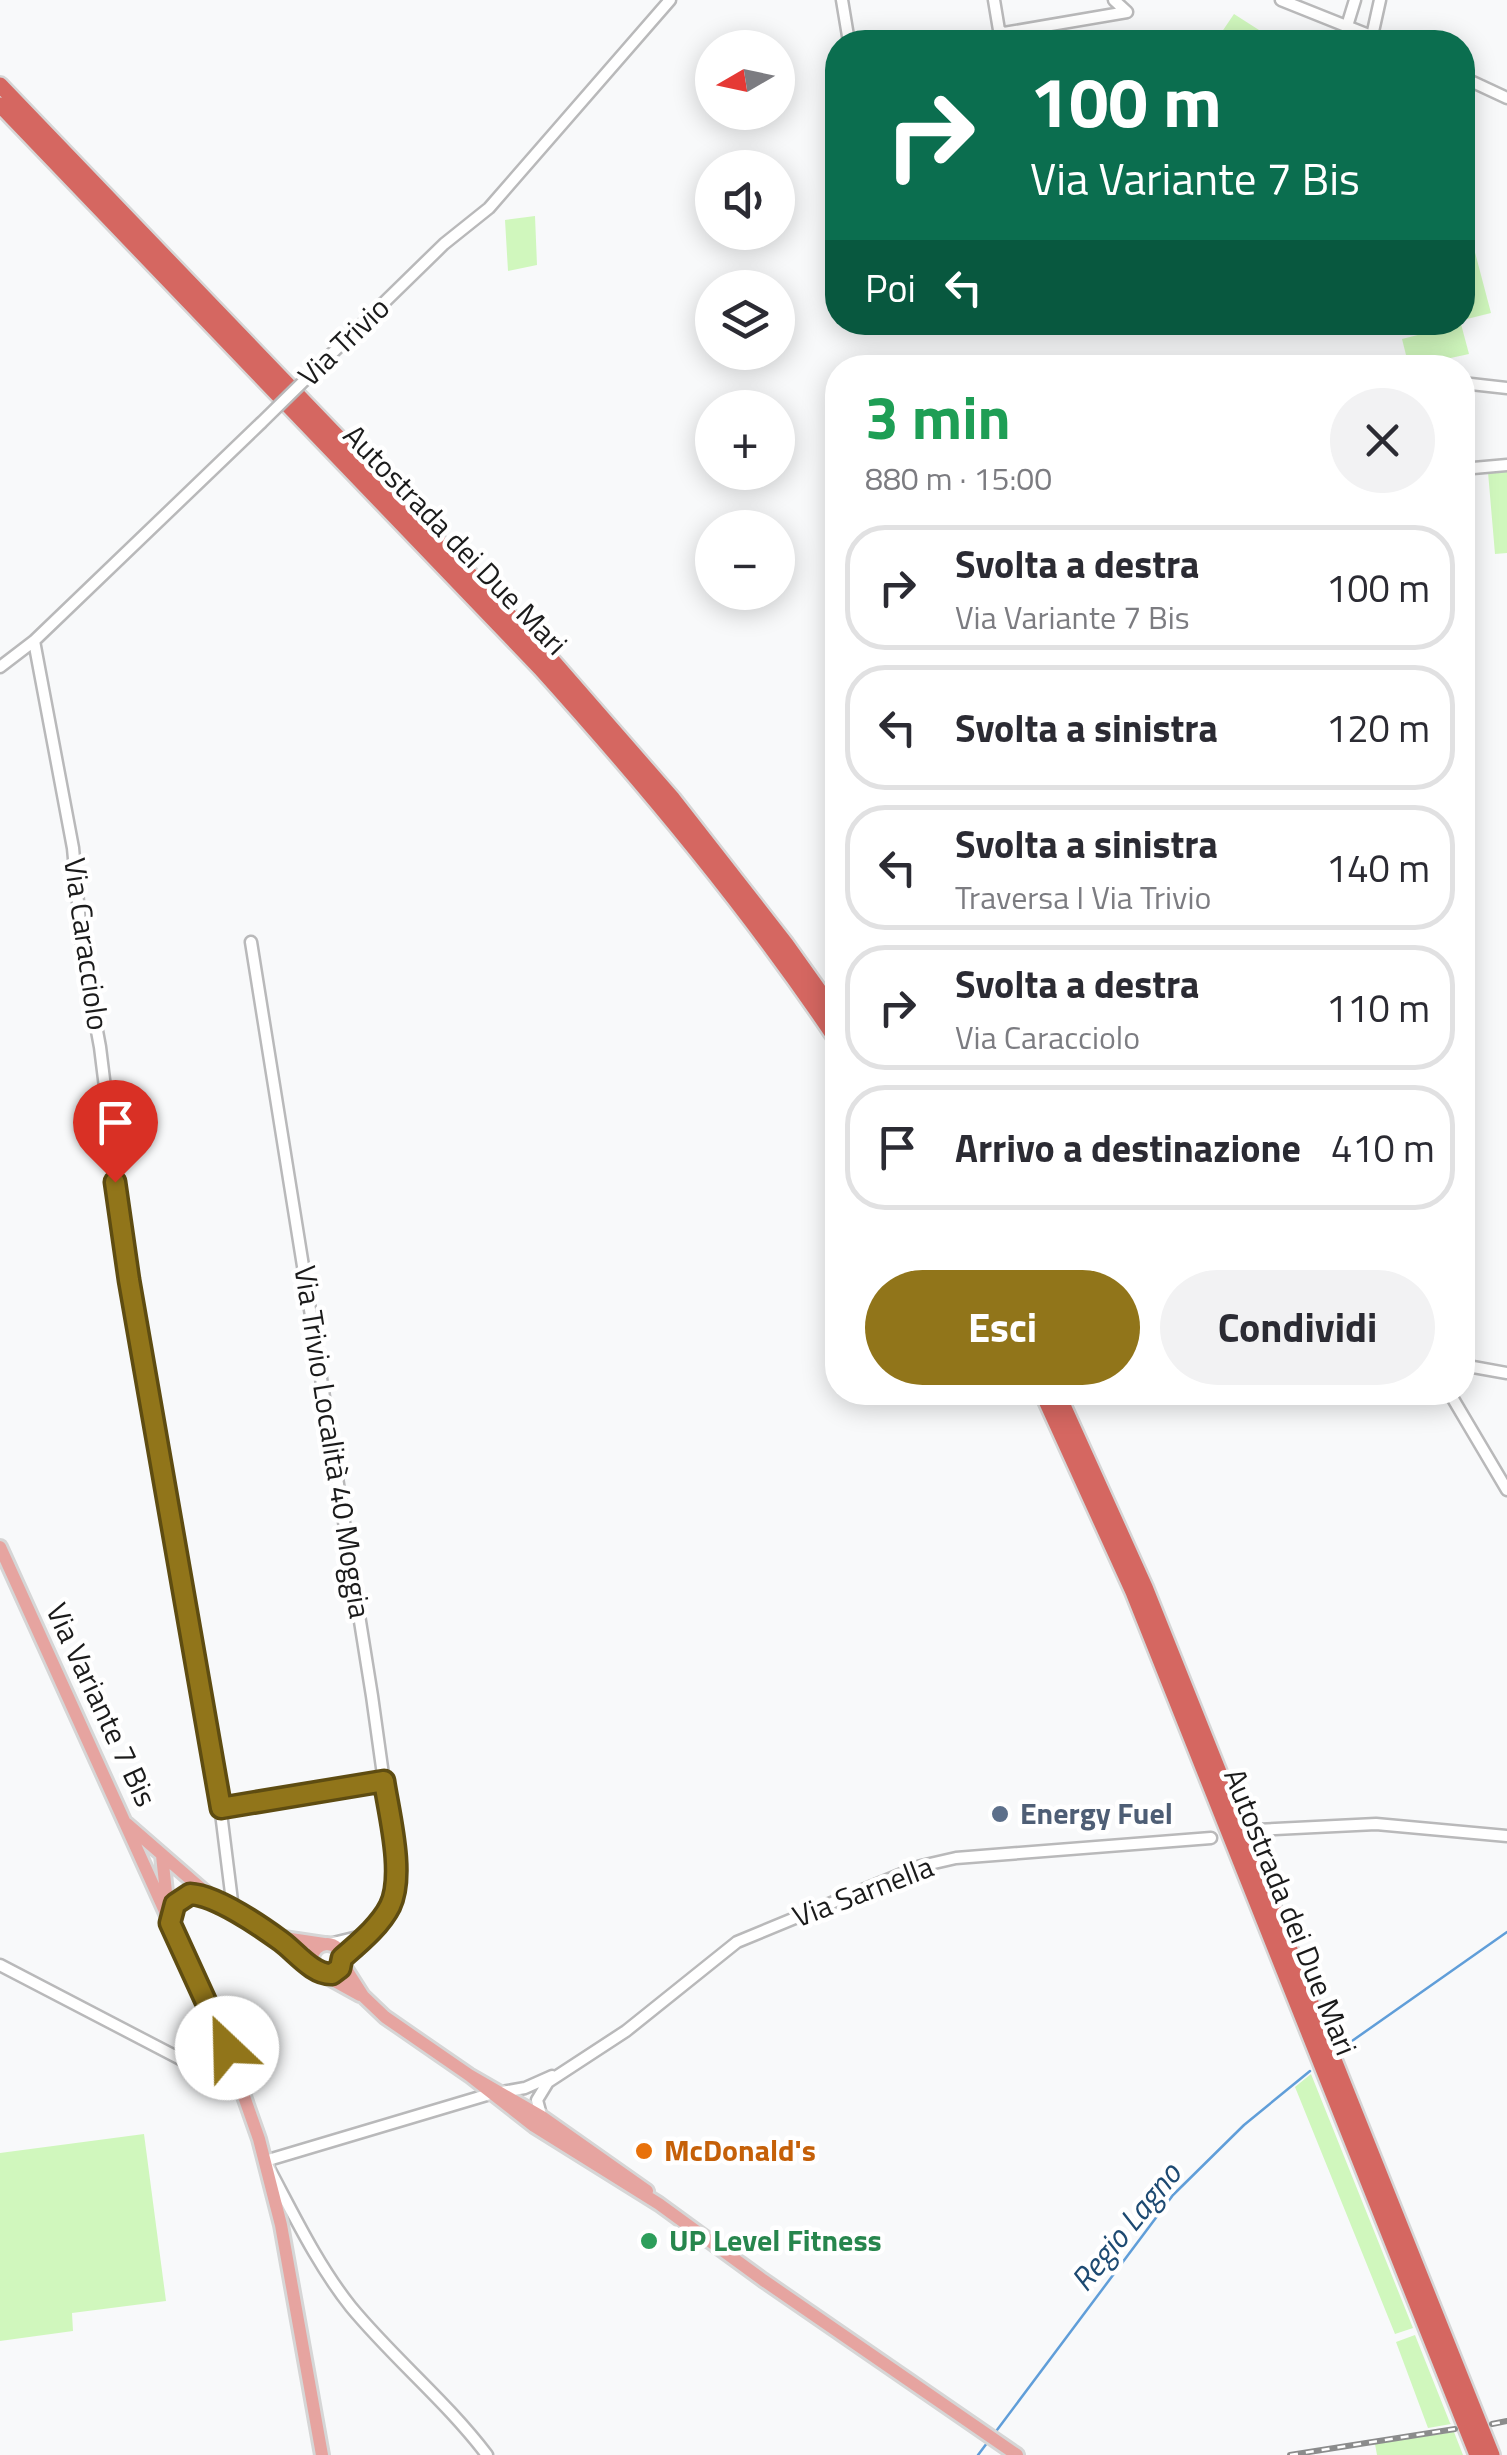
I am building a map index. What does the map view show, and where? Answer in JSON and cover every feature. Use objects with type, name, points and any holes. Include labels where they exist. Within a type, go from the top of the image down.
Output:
[{"type":"highway","name":"Autostrada dei Due Mari","points":[[0,86],[551,659],[673,798],[825,1000]]},
{"type":"highway","name":"Autostrada dei Due Mari","points":[[0,105],[590,723],[719,878],[825,1024]]},
{"type":"highway","name":"Autostrada dei Due Mari","points":[[1048,1405],[1133,1592],[1478,2455]]},
{"type":"highway","name":"Autostrada dei Due Mari","points":[[1063,1405],[1146,1587],[1492,2455]]},
{"type":"main road","name":"Via Variante 7 Bis","points":[[0,1547],[122,1819],[162,1855],[212,1898],[363,1996],[386,2017],[555,2138],[636,2193],[659,2204],[1018,2455]]},
{"type":"main road","points":[[122,1819],[227,2048],[265,2162],[281,2225],[322,2455]]},
{"type":"main road","points":[[146,1872],[151,1861],[162,1855],[170,1923]]},
{"type":"main road","points":[[170,1923],[175,1904],[182,1897],[190,1894],[212,1898]]},
{"type":"main road","name":"Via Variante 7 Bis","points":[[277,1938],[327,1944]]},
{"type":"main road","points":[[327,1944],[338,1949],[342,1960],[337,1972],[319,1971],[313,1954],[327,1944]]},
{"type":"main road","name":"Via Variante 7 Bis","points":[[342,1960],[363,1996]]},
{"type":"main road","name":"Via Variante 7 Bis","points":[[496,2093],[542,2117],[642,2186],[659,2204]]},
{"type":"main road","name":"Via Variante 7 Bis","points":[[523,2106],[555,2138]]},
{"type":"street","name":"Via Trivio","points":[[0,667],[34,640],[261,424],[444,244],[489,208],[670,0]]},
{"type":"street","points":[[842,0],[847,30]]},
{"type":"street","points":[[994,0],[998,30]]},
{"type":"street","points":[[1022,30],[1127,12],[1114,0]]},
{"type":"street","points":[[1281,0],[1358,30]]},
{"type":"street","points":[[1348,26],[1356,0]]},
{"type":"street","points":[[1373,30],[1380,0]]},
{"type":"street","points":[[1475,84],[1507,98]]},
{"type":"street","points":[[1475,384],[1507,388]]},
{"type":"street","points":[[1475,468],[1507,465]]},
{"type":"street","name":"Via Caracciolo","points":[[34,640],[73,848],[83,956],[100,1047],[129,1280],[221,1808],[232,1902]]},
{"type":"street","name":"Via Trivio Località 40 Moggia","points":[[251,942],[384,1781],[396,1883],[390,1906],[342,1960]]},
{"type":"street","points":[[1475,1367],[1507,1373]]},
{"type":"street","points":[[1457,1405],[1507,1490]]},
{"type":"street","points":[[221,1808],[384,1781]]},
{"type":"street","points":[[1257,1830],[1376,1824],[1507,1836]]},
{"type":"street","name":"Via Sarnella","points":[[265,2162],[496,2093],[525,2088],[562,2072],[626,2031],[737,1942],[922,1866],[956,1858],[1211,1838]]},
{"type":"street","points":[[327,1944],[367,1935]]},
{"type":"street","points":[[0,1965],[242,2090]]},
{"type":"street","points":[[542,2117],[536,2105],[539,2094],[562,2072]]},
{"type":"street","points":[[523,2106],[520,2098],[525,2088]]},
{"type":"street","points":[[265,2162],[316,2256],[350,2305],[436,2394],[486,2455]]},
{"type":"green space","points":[[1234,14],[1259,30],[1223,30]]},
{"type":"green space","points":[[535,216],[537,265],[508,271],[505,220]]},
{"type":"green space","points":[[1475,252],[1491,313],[1475,317]]},
{"type":"green space","points":[[1464,335],[1469,354],[1406,355],[1402,339]]},
{"type":"green space","points":[[1507,470],[1507,553],[1495,554],[1488,472]]},
{"type":"green space","points":[[1311,2074],[1413,2328],[1395,2334],[1295,2087]]},
{"type":"green space","points":[[144,2134],[166,2301],[72,2313],[73,2331],[0,2341],[0,2153]]},
{"type":"green space","points":[[1415,2335],[1451,2424],[1428,2428],[1396,2342]]},
{"type":"green space","points":[[1454,2432],[1463,2455],[1377,2455],[1375,2444]]},
{"type":"waterway","points":[[1342,2048],[1507,1932]]},
{"type":"waterway","name":"Regio Lagno","points":[[997,2430],[1173,2195],[1244,2125],[1310,2071]]},
{"type":"waterway","points":[[978,2455],[987,2443]]},
{"type":"railway","points":[[1492,2424],[1507,2421]]},
{"type":"railway","points":[[1290,2455],[1455,2429]]},
{"type":"place","name":"Energy Fuel","points":[[1000,1814]]},
{"type":"place","name":"McDonald's","points":[[644,2151]]},
{"type":"place","name":"UP Level Fitness","points":[[649,2241]]},
{"type":"route","points":[[115,1182],[221,1808],[384,1781],[391,1827],[396,1883],[390,1906],[332,1974],[318,1972],[277,1938],[212,1898],[190,1894],[175,1904],[170,1923],[227,2048]]}]
